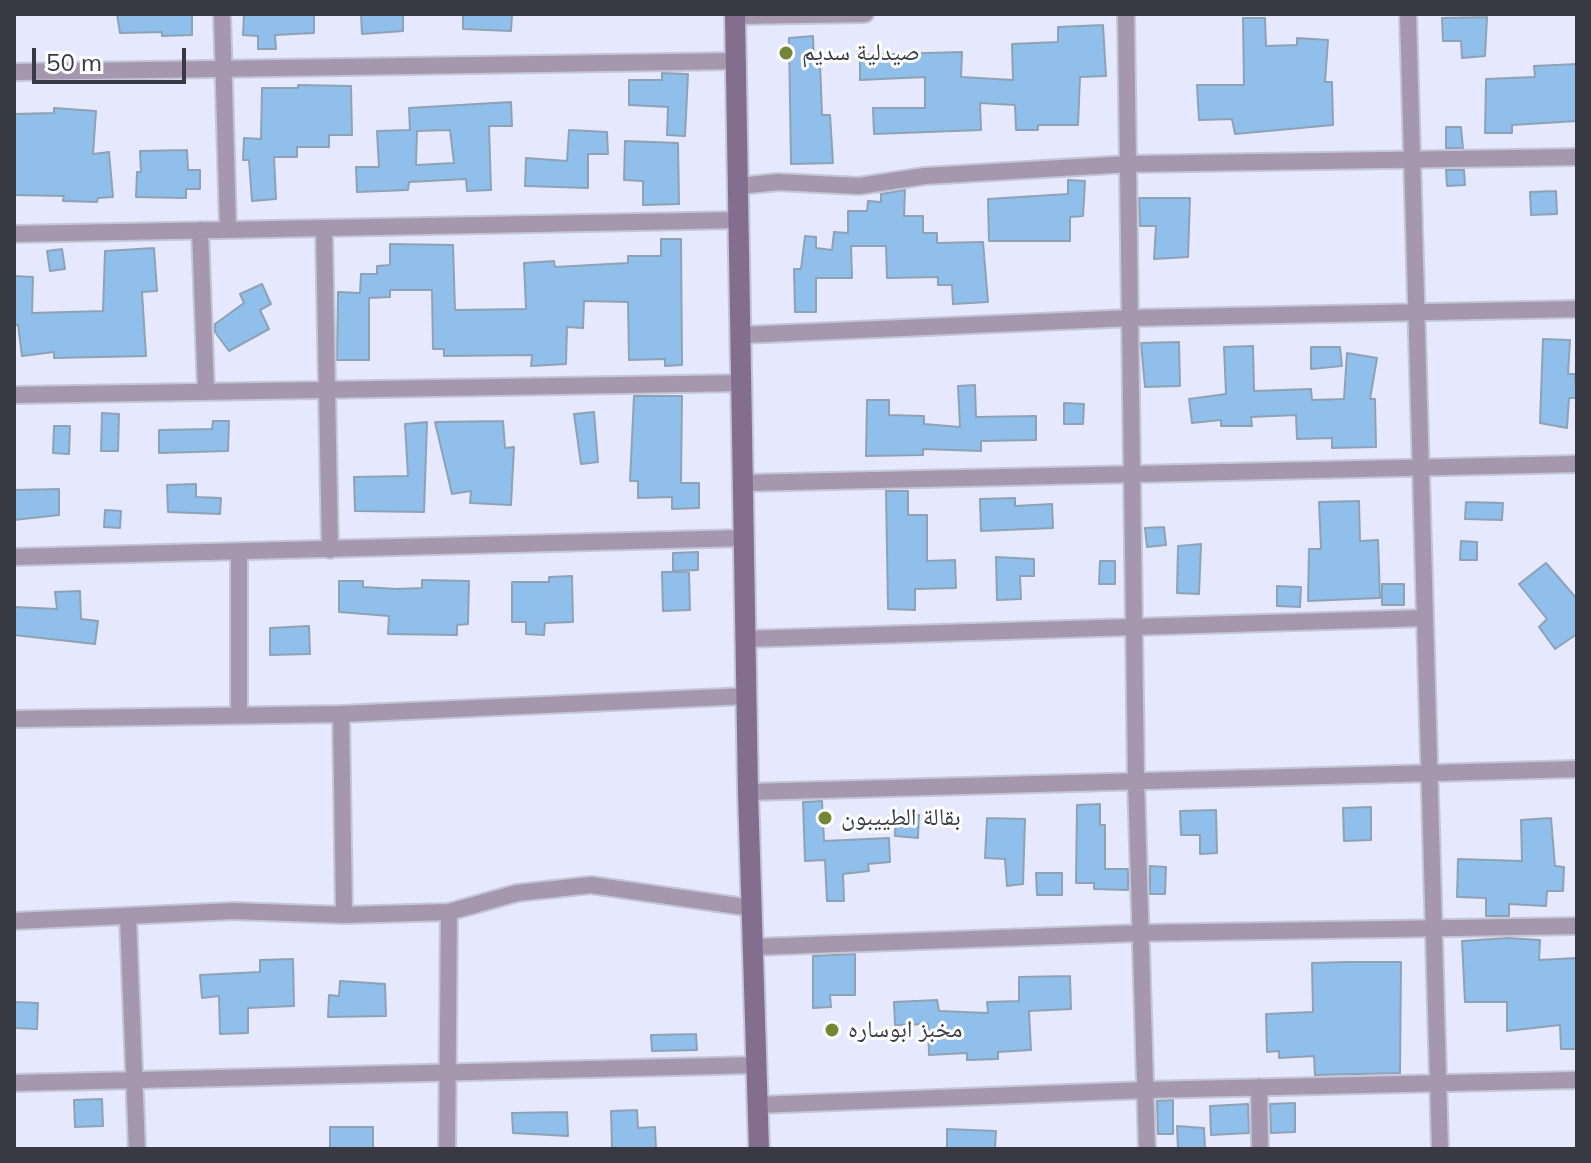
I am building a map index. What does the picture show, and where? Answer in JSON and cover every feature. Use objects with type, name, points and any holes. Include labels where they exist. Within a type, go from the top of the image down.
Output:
[{"type":"main road","points":[[735,15],[748,792],[759,1149]]},
{"type":"street","points":[[222,14],[228,228]]},
{"type":"street","points":[[735,15],[865,14]]},
{"type":"street","points":[[1126,14],[1136,779],[1147,1149]]},
{"type":"street","points":[[1408,14],[1440,1149]]},
{"type":"street","points":[[14,72],[737,61]]},
{"type":"street","points":[[739,186],[778,182],[859,186],[925,176],[1129,164],[1410,157],[1577,157]]},
{"type":"street","points":[[14,234],[740,220]]},
{"type":"street","points":[[324,229],[330,550]]},
{"type":"street","points":[[200,230],[206,391]]},
{"type":"street","points":[[742,335],[1131,318],[1577,309]]},
{"type":"street","points":[[14,395],[742,383]]},
{"type":"street","points":[[743,483],[1577,464]]},
{"type":"street","points":[[14,557],[744,538]]},
{"type":"street","points":[[239,552],[239,715]]},
{"type":"street","points":[[745,639],[1425,618]]},
{"type":"street","points":[[14,719],[341,714],[747,696]]},
{"type":"street","points":[[341,714],[344,915]]},
{"type":"street","points":[[748,792],[1577,769]]},
{"type":"street","points":[[14,921],[234,911],[344,915],[449,912],[517,893],[591,885],[752,908]]},
{"type":"street","points":[[447,1149],[449,912]]},
{"type":"street","points":[[128,917],[137,1149]]},
{"type":"street","points":[[754,947],[1140,933],[1577,926]]},
{"type":"street","points":[[14,1083],[756,1065]]},
{"type":"street","points":[[757,1105],[1146,1090],[1577,1080]]},
{"type":"street","points":[[1259,1087],[1260,1149]]},
{"type":"building","points":[[117,14],[192,14],[192,35],[120,33]]},
{"type":"building","points":[[244,14],[314,14],[314,33],[275,35],[276,49],[258,49],[258,36],[243,35]]},
{"type":"building","points":[[361,14],[403,14],[403,31],[362,34]]},
{"type":"building","points":[[463,14],[512,14],[511,31],[463,29]]},
{"type":"building","points":[[1487,17],[1485,56],[1462,58],[1461,41],[1443,41],[1442,18]]},
{"type":"building","points":[[1243,18],[1265,18],[1266,46],[1297,45],[1297,38],[1328,40],[1325,82],[1332,82],[1333,125],[1235,134],[1232,119],[1199,120],[1197,85],[1244,85]]},
{"type":"building","points":[[1103,25],[1106,76],[1080,77],[1078,125],[1038,125],[1038,130],[1016,130],[1015,105],[980,103],[981,130],[874,134],[873,108],[925,108],[925,77],[860,80],[860,55],[962,52],[961,77],[1013,80],[1012,44],[1058,42],[1058,27]]},
{"type":"building","points":[[813,36],[814,63],[820,63],[822,115],[830,115],[833,163],[791,164],[789,38]]},
{"type":"building","points":[[1577,64],[1577,121],[1512,125],[1512,133],[1485,133],[1486,79],[1535,77],[1534,66]]},
{"type":"building","points":[[662,73],[688,74],[685,136],[667,135],[668,107],[629,105],[629,80],[662,80]]},
{"type":"building","points":[[298,85],[351,86],[352,135],[329,135],[329,147],[297,147],[297,157],[274,157],[276,199],[252,201],[249,160],[243,160],[244,138],[261,139],[262,88],[298,88]]},
{"type":"building","points":[[511,102],[512,126],[489,126],[491,190],[467,191],[466,179],[409,182],[408,190],[357,192],[356,167],[379,167],[377,131],[410,130],[409,108]],"holes":[[[450,130],[454,163],[416,165],[417,131]]]},
{"type":"building","points":[[54,108],[96,111],[93,154],[109,152],[113,197],[98,198],[97,202],[63,201],[64,196],[14,195],[14,114],[54,113]]},
{"type":"building","points":[[1446,127],[1461,127],[1463,148],[1446,148]]},
{"type":"building","points":[[569,130],[607,132],[608,154],[588,154],[588,188],[525,186],[526,158],[567,161]]},
{"type":"building","points":[[625,141],[678,143],[679,204],[643,205],[643,181],[624,180]]},
{"type":"building","points":[[187,150],[188,170],[200,170],[200,189],[186,189],[186,198],[136,197],[137,172],[141,172],[140,151]]},
{"type":"building","points":[[1446,170],[1464,170],[1465,185],[1447,186]]},
{"type":"building","points":[[1068,180],[1085,181],[1083,216],[1070,217],[1070,241],[989,241],[988,199],[1068,194]]},
{"type":"building","points":[[905,190],[904,216],[923,216],[923,233],[937,233],[937,243],[983,242],[988,302],[953,304],[952,285],[938,285],[938,277],[887,278],[886,246],[851,246],[852,278],[816,278],[816,312],[795,312],[794,269],[801,269],[805,236],[816,237],[816,248],[832,250],[834,232],[848,233],[848,211],[867,211],[868,201],[881,202],[881,194]]},
{"type":"building","points":[[1556,191],[1557,214],[1531,215],[1530,192]]},
{"type":"building","points":[[1139,198],[1190,198],[1188,257],[1154,259],[1156,226],[1140,226]]},
{"type":"building","points":[[661,239],[681,239],[682,365],[665,366],[665,359],[629,360],[628,302],[584,301],[583,328],[567,327],[566,364],[531,366],[532,355],[444,356],[444,349],[433,349],[432,290],[390,290],[390,297],[369,298],[369,360],[337,360],[338,292],[360,293],[361,274],[377,274],[377,266],[390,265],[390,244],[453,245],[455,310],[526,309],[524,263],[554,261],[555,267],[628,263],[628,256],[661,256]]},
{"type":"building","points":[[154,248],[157,291],[142,292],[146,356],[54,358],[54,352],[22,356],[18,325],[14,325],[14,276],[33,277],[32,313],[103,311],[105,251]]},
{"type":"building","points":[[62,249],[65,269],[50,271],[47,251]]},
{"type":"building","points":[[262,284],[271,304],[260,310],[269,329],[229,351],[215,332],[215,324],[244,303],[240,294]]},
{"type":"building","points":[[1543,339],[1570,340],[1568,374],[1575,374],[1577,398],[1569,398],[1567,428],[1540,423]]},
{"type":"building","points":[[1179,342],[1180,386],[1145,387],[1141,343]]},
{"type":"building","points":[[1253,346],[1254,391],[1311,389],[1312,400],[1344,399],[1347,353],[1377,358],[1370,399],[1375,399],[1376,447],[1332,448],[1332,438],[1297,439],[1296,415],[1251,417],[1252,426],[1221,426],[1221,420],[1192,423],[1189,399],[1226,394],[1224,347]]},
{"type":"building","points":[[1311,347],[1340,347],[1342,366],[1311,369]]},
{"type":"building","points":[[975,385],[976,417],[1036,416],[1036,440],[981,441],[981,451],[923,449],[923,455],[866,456],[867,400],[889,400],[889,415],[924,416],[924,424],[960,427],[958,386]]},
{"type":"building","points":[[634,396],[682,396],[681,483],[699,483],[699,508],[672,509],[672,497],[638,498],[638,481],[630,481]]},
{"type":"building","points":[[1064,403],[1084,404],[1083,424],[1064,424]]},
{"type":"building","points":[[594,412],[598,462],[581,464],[574,414]]},
{"type":"building","points":[[102,413],[119,414],[118,451],[101,451]]},
{"type":"building","points":[[213,421],[229,421],[228,451],[159,453],[159,430],[212,429]]},
{"type":"building","points":[[503,421],[505,448],[514,447],[511,505],[470,503],[471,491],[452,494],[435,422]]},
{"type":"building","points":[[427,422],[424,512],[355,511],[354,477],[408,476],[405,424]]},
{"type":"building","points":[[54,426],[70,426],[69,454],[53,453]]},
{"type":"building","points":[[196,484],[196,497],[221,498],[220,514],[168,512],[167,485]]},
{"type":"building","points":[[59,489],[59,515],[14,520],[14,490]]},
{"type":"building","points":[[886,491],[908,491],[908,515],[927,515],[927,561],[955,560],[956,588],[915,589],[915,610],[888,609]]},
{"type":"building","points":[[1015,498],[1015,506],[1052,504],[1053,528],[981,531],[980,499]]},
{"type":"building","points":[[1359,501],[1360,541],[1378,540],[1380,598],[1308,601],[1309,549],[1321,549],[1319,502]]},
{"type":"building","points":[[1466,502],[1503,503],[1502,520],[1465,519]]},
{"type":"building","points":[[105,510],[121,511],[120,528],[104,527]]},
{"type":"building","points":[[1164,527],[1166,545],[1147,547],[1145,528]]},
{"type":"building","points":[[1461,541],[1477,542],[1477,560],[1460,560]]},
{"type":"building","points":[[1201,544],[1199,594],[1177,593],[1178,546]]},
{"type":"building","points":[[698,552],[698,570],[673,571],[673,553]]},
{"type":"building","points":[[996,557],[1034,559],[1034,576],[1020,576],[1021,599],[997,600]]},
{"type":"building","points":[[1100,561],[1115,561],[1115,584],[1099,584]]},
{"type":"building","points":[[1546,563],[1577,599],[1577,634],[1555,649],[1539,627],[1547,619],[1519,584]]},
{"type":"building","points":[[662,572],[689,572],[690,610],[663,611]]},
{"type":"building","points":[[572,576],[573,622],[545,623],[544,635],[526,634],[526,622],[512,622],[512,582],[549,582],[549,577]]},
{"type":"building","points":[[422,580],[469,581],[468,624],[457,625],[457,635],[388,634],[389,616],[339,612],[339,581],[363,581],[363,587],[397,589],[422,588]]},
{"type":"building","points":[[1382,584],[1404,584],[1404,605],[1382,605]]},
{"type":"building","points":[[1277,586],[1301,587],[1300,607],[1277,606]]},
{"type":"building","points":[[80,591],[81,619],[98,621],[95,644],[14,635],[14,607],[57,609],[55,592]]},
{"type":"building","points":[[309,626],[310,654],[270,655],[270,628]]},
{"type":"building","points":[[822,801],[824,841],[889,838],[890,862],[868,864],[869,871],[843,874],[844,901],[827,901],[825,860],[805,861],[803,802]]},
{"type":"building","points":[[1100,804],[1100,825],[1105,825],[1105,869],[1128,869],[1128,890],[1094,889],[1094,883],[1076,883],[1077,805]]},
{"type":"building","points":[[1371,807],[1371,840],[1344,841],[1343,808]]},
{"type":"building","points":[[1216,810],[1217,853],[1200,854],[1200,835],[1181,835],[1180,811]]},
{"type":"building","points":[[896,814],[919,815],[918,838],[895,836]]},
{"type":"building","points":[[987,818],[1025,819],[1023,884],[1007,886],[1005,859],[985,858]]},
{"type":"building","points":[[1551,818],[1555,866],[1564,867],[1563,891],[1547,891],[1546,906],[1509,904],[1509,916],[1486,916],[1486,898],[1457,897],[1458,859],[1522,861],[1521,820]]},
{"type":"building","points":[[1150,866],[1166,867],[1165,894],[1150,894]]},
{"type":"building","points":[[1036,873],[1062,873],[1062,895],[1037,895]]},
{"type":"building","points":[[1508,938],[1540,940],[1539,960],[1577,958],[1577,1049],[1561,1049],[1560,1025],[1507,1031],[1507,1002],[1465,1002],[1462,941]]},
{"type":"building","points":[[855,954],[855,995],[830,995],[831,1007],[813,1008],[813,956]]},
{"type":"building","points":[[293,959],[294,1006],[248,1008],[248,1033],[220,1034],[219,996],[202,998],[200,975],[260,972],[260,960]]},
{"type":"building","points":[[1401,962],[1400,1073],[1315,1075],[1314,1056],[1279,1058],[1279,1051],[1267,1052],[1266,1014],[1313,1012],[1312,963]]},
{"type":"building","points":[[1070,976],[1071,1009],[1029,1011],[1031,1050],[998,1052],[998,1059],[967,1060],[967,1053],[929,1055],[928,1024],[895,1025],[894,1002],[937,1000],[939,1011],[988,1013],[987,1002],[1019,1001],[1019,977]]},
{"type":"building","points":[[340,981],[385,984],[386,1016],[328,1017],[329,995],[339,996]]},
{"type":"building","points":[[14,1002],[38,1003],[37,1029],[14,1028]]},
{"type":"building","points":[[696,1034],[697,1050],[652,1051],[651,1035]]},
{"type":"building","points":[[102,1099],[103,1126],[75,1127],[74,1100]]},
{"type":"building","points":[[1173,1100],[1173,1134],[1158,1134],[1157,1101]]},
{"type":"building","points":[[1295,1103],[1295,1132],[1271,1133],[1270,1104]]},
{"type":"building","points":[[1248,1104],[1249,1133],[1211,1135],[1210,1106]]},
{"type":"building","points":[[637,1110],[638,1128],[655,1127],[656,1149],[612,1149],[611,1111]]},
{"type":"building","points":[[567,1112],[568,1136],[513,1133],[512,1113]]},
{"type":"building","points":[[1177,1126],[1204,1128],[1205,1149],[1178,1149]]},
{"type":"building","points":[[330,1127],[373,1127],[373,1149],[330,1149]]},
{"type":"building","points":[[947,1129],[996,1131],[995,1149],[947,1149]]},
{"type":"place","name":"صيدلية سديم","points":[[786,53]]},
{"type":"place","name":"بقالة الطييبون","points":[[825,818]]},
{"type":"place","name":"مخبز ابوساره","points":[[832,1030]]}]
